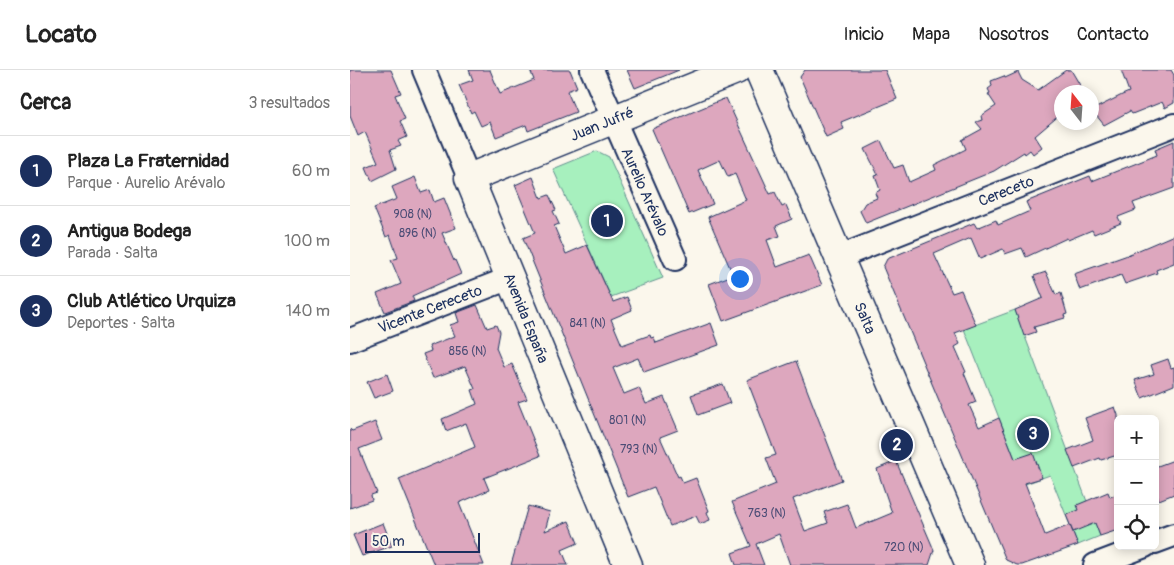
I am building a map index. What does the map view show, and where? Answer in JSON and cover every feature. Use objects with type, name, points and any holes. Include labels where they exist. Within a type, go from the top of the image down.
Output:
[{"type":"main road","name":"Juan Jufré","points":[[469,178],[736,70]]},
{"type":"main road","name":"Salta","points":[[759,70],[970,565]]},
{"type":"main road","name":"Avenida España","points":[[469,178],[628,565]]},
{"type":"street","name":"Avenida España","points":[[424,70],[469,178]]},
{"type":"street","name":"Aurelio Arévalo","points":[[592,70],[675,259]]},
{"type":"street","name":"Cereceto","points":[[839,257],[1174,125]]},
{"type":"street","name":"Vicente Cereceto","points":[[350,340],[510,278]]},
{"type":"street","points":[[1159,541],[1174,535]]},
{"type":"street","points":[[1095,565],[1134,550]]},
{"type":"green space","points":[[597,151],[609,157],[663,278],[611,297],[553,169]]},
{"type":"green space","points":[[1015,310],[1100,536],[1078,545],[1050,475],[1025,484],[964,329]]},
{"type":"building","points":[[350,70],[391,70],[401,93],[395,95],[405,119],[400,121],[407,137],[398,141],[401,146],[390,150],[396,169],[372,181],[366,167],[378,162],[365,132],[358,136],[350,116]]},
{"type":"building","points":[[469,70],[490,70],[500,94],[534,80],[530,70],[570,70],[577,87],[567,91],[576,112],[528,131],[526,125],[496,137],[490,122],[481,126],[474,111],[471,113],[459,85],[473,80]]},
{"type":"building","points":[[627,70],[679,70],[635,88]]},
{"type":"building","points":[[805,70],[885,70],[897,99],[841,122],[844,129],[826,137],[800,77]]},
{"type":"building","points":[[1066,70],[1071,70],[1080,85],[1054,85],[1054,120],[1035,136],[1042,147],[1033,154],[1030,150],[1025,154],[1024,152],[994,171],[866,223],[860,211],[865,203],[877,198],[875,193],[880,190],[875,176],[878,175],[865,149],[881,141],[894,168],[903,165],[909,182],[936,170],[934,165],[966,149],[962,140],[982,129],[976,122],[982,120],[981,116],[996,106],[988,94],[990,93],[988,89],[992,86],[991,81],[1004,76],[1005,78],[1018,72],[1022,80],[1038,90]]},
{"type":"building","points":[[1121,70],[1171,70],[1174,75],[1174,103],[1165,108],[1162,102],[1132,114],[1130,111],[1104,125],[1099,119],[1099,107],[1129,92]]},
{"type":"building","points":[[726,98],[770,194],[775,192],[782,207],[786,205],[792,219],[776,226],[780,236],[767,240],[777,267],[809,255],[822,285],[723,321],[709,284],[733,275],[708,217],[746,200],[735,174],[728,177],[720,160],[698,170],[713,204],[689,214],[652,129]]},
{"type":"building","points":[[1174,141],[1174,188],[1133,203],[1136,210],[1118,217],[1121,223],[1094,234],[1092,230],[1068,240],[1067,238],[1026,257],[1022,248],[1005,254],[1003,249],[980,259],[971,238],[934,254],[952,293],[961,290],[976,325],[955,333],[960,344],[955,347],[976,402],[969,405],[979,427],[999,418],[1015,459],[1033,453],[1042,478],[1025,483],[1045,535],[1070,525],[1078,545],[1022,565],[1017,565],[1006,560],[883,267],[887,259],[974,223],[977,228],[996,220],[998,225],[1030,211],[1026,202],[1090,176],[1092,181],[1157,155],[1155,149]]},
{"type":"building","points":[[415,177],[421,193],[430,190],[434,202],[444,198],[456,228],[442,233],[461,274],[412,296],[414,301],[385,312],[377,294],[401,284],[391,260],[398,258],[390,235],[386,237],[374,208],[397,199],[392,187]]},
{"type":"building","points":[[533,177],[541,198],[549,195],[556,210],[553,211],[559,224],[554,226],[566,254],[587,245],[613,302],[627,297],[632,310],[611,319],[622,345],[650,335],[651,338],[654,337],[656,343],[711,323],[719,345],[644,372],[638,358],[613,368],[624,394],[639,388],[646,404],[664,397],[678,430],[660,437],[678,477],[680,476],[683,483],[696,478],[709,511],[707,512],[710,520],[700,524],[696,516],[670,526],[654,487],[628,497],[523,238],[535,233],[515,185]]},
{"type":"building","points":[[1174,235],[1174,263],[1156,270],[1157,273],[1125,284],[1121,275],[1080,290],[1074,274],[1125,256]]},
{"type":"building","points":[[1046,272],[1056,295],[1061,293],[1067,314],[1064,315],[1065,318],[1034,327],[1036,332],[1024,336],[1015,310],[1043,298],[1034,276]]},
{"type":"building","points":[[477,305],[487,328],[496,325],[499,332],[496,348],[504,367],[512,364],[527,399],[518,402],[540,456],[484,478],[489,490],[459,503],[484,565],[434,565],[399,479],[475,447],[466,423],[446,431],[442,419],[477,404],[472,390],[475,389],[465,366],[433,378],[423,354],[431,351],[429,346],[455,336],[450,325],[459,322],[456,313]]},
{"type":"building","points":[[1168,359],[1171,368],[1174,367],[1174,385],[1142,398],[1135,380],[1154,374],[1151,365]]},
{"type":"building","points":[[796,361],[842,480],[793,499],[805,531],[828,523],[824,512],[847,504],[856,528],[892,513],[877,469],[896,461],[934,550],[929,565],[790,565],[779,534],[756,544],[764,565],[736,565],[732,553],[751,546],[732,502],[776,484],[766,458],[776,455],[747,380]]},
{"type":"building","points":[[387,374],[393,391],[374,398],[367,382]]},
{"type":"building","points":[[723,384],[730,403],[698,415],[691,395]]},
{"type":"building","points":[[1115,407],[1118,415],[1114,415],[1114,456],[1101,460],[1100,458],[1074,468],[1067,450],[1093,440],[1085,418]]},
{"type":"building","points":[[375,422],[382,440],[359,449],[377,493],[371,495],[372,500],[350,508],[350,429],[352,431]]},
{"type":"building","points":[[1174,460],[1174,494],[1159,500],[1159,466]]},
{"type":"building","points":[[1108,492],[1110,497],[1114,495],[1114,531],[1100,536],[1095,523],[1073,532],[1066,515],[1079,510],[1077,505]]},
{"type":"building","points":[[528,506],[550,512],[545,531],[569,521],[578,543],[562,550],[568,565],[511,565]]},
{"type":"building","points":[[383,523],[392,546],[362,556],[353,535]]},
{"type":"place","name":"Plaza La Fraternidad","points":[[607,221]]},
{"type":"place","name":"Club Atlético Urquiza","points":[[1033,434]]},
{"type":"place","name":"Antigua Bodega","points":[[897,445]]}]
